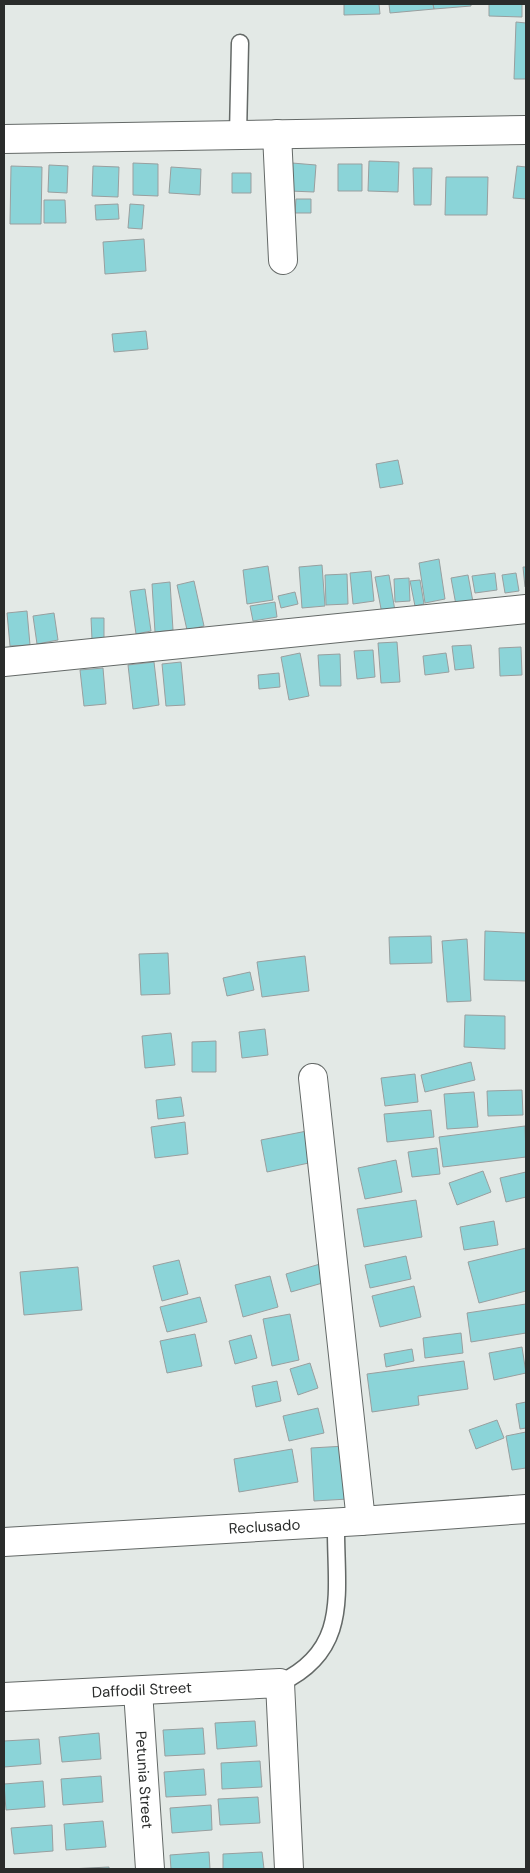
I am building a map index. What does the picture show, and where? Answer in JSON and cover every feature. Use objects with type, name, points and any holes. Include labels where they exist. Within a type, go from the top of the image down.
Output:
[{"type":"street","points":[[4,139],[526,130]]},
{"type":"street","points":[[277,134],[283,260]]},
{"type":"street","points":[[4,662],[526,608]]},
{"type":"street","points":[[313,1078],[349,1522]]},
{"type":"street","name":"Reclusado","points":[[4,1542],[349,1522],[526,1508]]},
{"type":"street","points":[[280,1683],[289,1869]]},
{"type":"street","name":"Daffodil Street","points":[[4,1697],[280,1683]]},
{"type":"street","name":"Petunia Street","points":[[138,1690],[150,1869]]},
{"type":"lane","points":[[238,135],[240,43]]},
{"type":"lane","points":[[280,1683],[298,1675],[315,1660],[329,1638],[336,1613],[349,1522]]},
{"type":"building","points":[[344,4],[379,4],[380,14],[344,15]]},
{"type":"building","points":[[389,4],[433,4],[434,9],[390,13]]},
{"type":"building","points":[[433,4],[471,4],[471,6],[434,9]]},
{"type":"building","points":[[489,4],[522,4],[522,17],[489,16]]},
{"type":"building","points":[[516,22],[526,23],[526,79],[514,79]]},
{"type":"building","points":[[369,161],[399,162],[398,192],[368,191]]},
{"type":"building","points":[[133,163],[158,164],[158,196],[133,195]]},
{"type":"building","points":[[292,163],[316,165],[314,192],[290,191]]},
{"type":"building","points":[[338,164],[362,164],[362,191],[338,191]]},
{"type":"building","points":[[49,165],[68,166],[67,193],[48,192]]},
{"type":"building","points":[[11,166],[42,167],[41,224],[10,224]]},
{"type":"building","points":[[93,166],[119,167],[118,197],[92,196]]},
{"type":"building","points":[[517,166],[526,167],[526,199],[513,198]]},
{"type":"building","points":[[171,167],[201,169],[200,195],[169,193]]},
{"type":"building","points":[[413,168],[432,168],[431,205],[414,205]]},
{"type":"building","points":[[232,173],[251,173],[251,193],[232,193]]},
{"type":"building","points":[[446,177],[488,177],[487,215],[445,215]]},
{"type":"building","points":[[296,199],[311,199],[311,213],[295,213]]},
{"type":"building","points":[[44,200],[65,200],[66,223],[44,223]]},
{"type":"building","points":[[118,204],[119,219],[96,220],[95,205]]},
{"type":"building","points":[[130,204],[144,205],[142,229],[128,228]]},
{"type":"building","points":[[144,239],[146,271],[105,274],[103,242]]},
{"type":"building","points":[[146,331],[148,349],[114,352],[112,334]]},
{"type":"building","points":[[398,460],[403,484],[380,488],[376,464]]},
{"type":"building","points":[[439,559],[445,599],[425,603],[419,563]]},
{"type":"building","points":[[322,565],[325,606],[302,608],[299,567]]},
{"type":"building","points":[[268,566],[273,600],[247,604],[243,570]]},
{"type":"building","points":[[523,567],[526,567],[526,587],[525,587]]},
{"type":"building","points":[[371,571],[374,601],[353,604],[350,573]]},
{"type":"building","points":[[495,573],[497,590],[475,593],[472,576]]},
{"type":"building","points":[[516,573],[519,591],[505,593],[502,575]]},
{"type":"building","points":[[347,574],[348,604],[326,605],[325,575]]},
{"type":"building","points":[[389,575],[395,611],[382,614],[375,577]]},
{"type":"building","points":[[468,575],[473,602],[456,605],[451,578]]},
{"type":"building","points":[[409,578],[410,601],[395,602],[394,579]]},
{"type":"building","points":[[420,580],[424,604],[415,606],[410,581]]},
{"type":"building","points":[[194,581],[204,626],[187,630],[177,585]]},
{"type":"building","points":[[170,582],[173,630],[155,632],[152,584]]},
{"type":"building","points":[[145,589],[151,631],[136,634],[130,591]]},
{"type":"building","points":[[295,592],[298,604],[281,608],[278,596]]},
{"type":"building","points":[[275,602],[277,617],[253,621],[250,606]]},
{"type":"building","points":[[27,611],[30,645],[10,646],[7,613]]},
{"type":"building","points":[[54,613],[58,640],[37,644],[33,616]]},
{"type":"building","points":[[91,618],[104,618],[104,639],[92,640]]},
{"type":"building","points":[[397,642],[400,682],[381,683],[378,643]]},
{"type":"building","points":[[471,645],[474,668],[455,670],[452,646]]},
{"type":"building","points":[[521,647],[522,675],[500,676],[499,648]]},
{"type":"building","points":[[373,650],[375,677],[357,679],[354,651]]},
{"type":"building","points":[[300,653],[309,696],[289,700],[281,657]]},
{"type":"building","points":[[446,653],[449,672],[425,675],[423,656]]},
{"type":"building","points":[[340,654],[341,686],[320,686],[318,655]]},
{"type":"building","points":[[154,662],[159,705],[133,709],[128,665]]},
{"type":"building","points":[[181,662],[185,705],[166,706],[162,664]]},
{"type":"building","points":[[103,668],[106,704],[84,706],[80,670]]},
{"type":"building","points":[[279,673],[280,687],[259,689],[258,675]]},
{"type":"building","points":[[485,931],[526,933],[526,981],[484,980]]},
{"type":"building","points":[[431,936],[432,963],[390,964],[389,937]]},
{"type":"building","points":[[467,939],[471,1001],[447,1002],[442,941]]},
{"type":"building","points":[[168,953],[170,994],[141,995],[139,954]]},
{"type":"building","points":[[305,956],[309,991],[262,997],[257,962]]},
{"type":"building","points":[[250,972],[254,990],[227,996],[223,978]]},
{"type":"building","points":[[465,1015],[505,1016],[505,1049],[464,1047]]},
{"type":"building","points":[[265,1029],[268,1055],[242,1058],[239,1032]]},
{"type":"building","points":[[171,1033],[175,1065],[145,1068],[142,1036]]},
{"type":"building","points":[[216,1041],[216,1072],[192,1072],[192,1042]]},
{"type":"building","points":[[471,1062],[475,1080],[425,1092],[421,1075]]},
{"type":"building","points":[[415,1074],[418,1102],[385,1106],[381,1078]]},
{"type":"building","points":[[522,1090],[523,1115],[488,1116],[487,1091]]},
{"type":"building","points":[[474,1092],[478,1127],[447,1129],[444,1094]]},
{"type":"building","points":[[181,1097],[184,1116],[158,1119],[156,1100]]},
{"type":"building","points":[[431,1110],[434,1137],[387,1142],[384,1114]]},
{"type":"building","points":[[185,1122],[188,1154],[155,1158],[151,1127]]},
{"type":"building","points":[[525,1126],[526,1157],[443,1167],[439,1137]]},
{"type":"building","points":[[312,1130],[318,1161],[267,1172],[261,1140]]},
{"type":"building","points":[[437,1148],[440,1174],[412,1177],[408,1152]]},
{"type":"building","points":[[396,1160],[402,1192],[365,1199],[358,1168]]},
{"type":"building","points":[[483,1171],[491,1192],[457,1205],[449,1183]]},
{"type":"building","points":[[526,1172],[526,1197],[506,1202],[500,1178]]},
{"type":"building","points":[[416,1200],[422,1237],[364,1247],[357,1209]]},
{"type":"building","points":[[494,1221],[498,1245],[464,1250],[460,1227]]},
{"type":"building","points":[[526,1248],[526,1291],[479,1303],[468,1262]]},
{"type":"building","points":[[406,1256],[411,1279],[370,1288],[365,1265]]},
{"type":"building","points":[[179,1260],[188,1294],[162,1301],[153,1266]]},
{"type":"building","points":[[320,1264],[326,1282],[291,1292],[286,1274]]},
{"type":"building","points":[[78,1267],[82,1310],[24,1315],[20,1272]]},
{"type":"building","points":[[270,1276],[278,1307],[243,1317],[235,1285]]},
{"type":"building","points":[[414,1286],[421,1317],[380,1327],[372,1296]]},
{"type":"building","points":[[200,1297],[207,1322],[167,1332],[160,1307]]},
{"type":"building","points":[[526,1304],[526,1333],[471,1342],[467,1313]]},
{"type":"building","points":[[290,1314],[299,1360],[272,1366],[263,1319]]},
{"type":"building","points":[[461,1333],[463,1353],[425,1358],[423,1338]]},
{"type":"building","points":[[195,1334],[202,1366],[167,1373],[160,1341]]},
{"type":"building","points":[[251,1335],[257,1358],[235,1364],[229,1341]]},
{"type":"building","points":[[522,1347],[526,1373],[494,1380],[489,1353]]},
{"type":"building","points":[[412,1349],[414,1361],[386,1367],[384,1354]]},
{"type":"building","points":[[464,1361],[468,1389],[418,1396],[419,1405],[372,1412],[367,1374]]},
{"type":"building","points":[[310,1363],[318,1388],[298,1395],[290,1369]]},
{"type":"building","points":[[277,1381],[281,1401],[256,1407],[252,1386]]},
{"type":"building","points":[[526,1402],[526,1428],[520,1429],[516,1404]]},
{"type":"building","points":[[318,1408],[324,1433],[289,1441],[283,1416]]},
{"type":"building","points":[[497,1420],[504,1438],[476,1449],[469,1430]]},
{"type":"building","points":[[526,1432],[526,1468],[512,1470],[506,1436]]},
{"type":"building","points":[[345,1446],[348,1499],[314,1501],[311,1448]]},
{"type":"building","points":[[292,1449],[298,1482],[239,1492],[234,1459]]},
{"type":"building","points":[[255,1721],[257,1746],[217,1749],[215,1723]]},
{"type":"building","points":[[203,1728],[205,1754],[165,1756],[163,1730]]},
{"type":"building","points":[[99,1733],[101,1759],[62,1762],[59,1737]]},
{"type":"building","points":[[39,1739],[41,1764],[4,1767],[4,1741]]},
{"type":"building","points":[[260,1761],[262,1787],[222,1789],[221,1763]]},
{"type":"building","points":[[204,1769],[206,1795],[166,1797],[164,1772]]},
{"type":"building","points":[[101,1776],[103,1802],[63,1805],[61,1779]]},
{"type":"building","points":[[43,1781],[45,1807],[6,1810],[4,1784]]},
{"type":"building","points":[[258,1797],[260,1823],[220,1825],[218,1799]]},
{"type":"building","points":[[211,1805],[212,1830],[172,1833],[170,1808]]},
{"type":"building","points":[[103,1821],[106,1847],[66,1850],[64,1824]]},
{"type":"building","points":[[52,1825],[53,1851],[14,1854],[11,1828]]},
{"type":"building","points":[[209,1852],[210,1869],[171,1869],[170,1855]]},
{"type":"building","points":[[262,1852],[264,1869],[223,1869],[223,1854]]},
{"type":"building","points":[[109,1867],[109,1869],[69,1869]]}]
